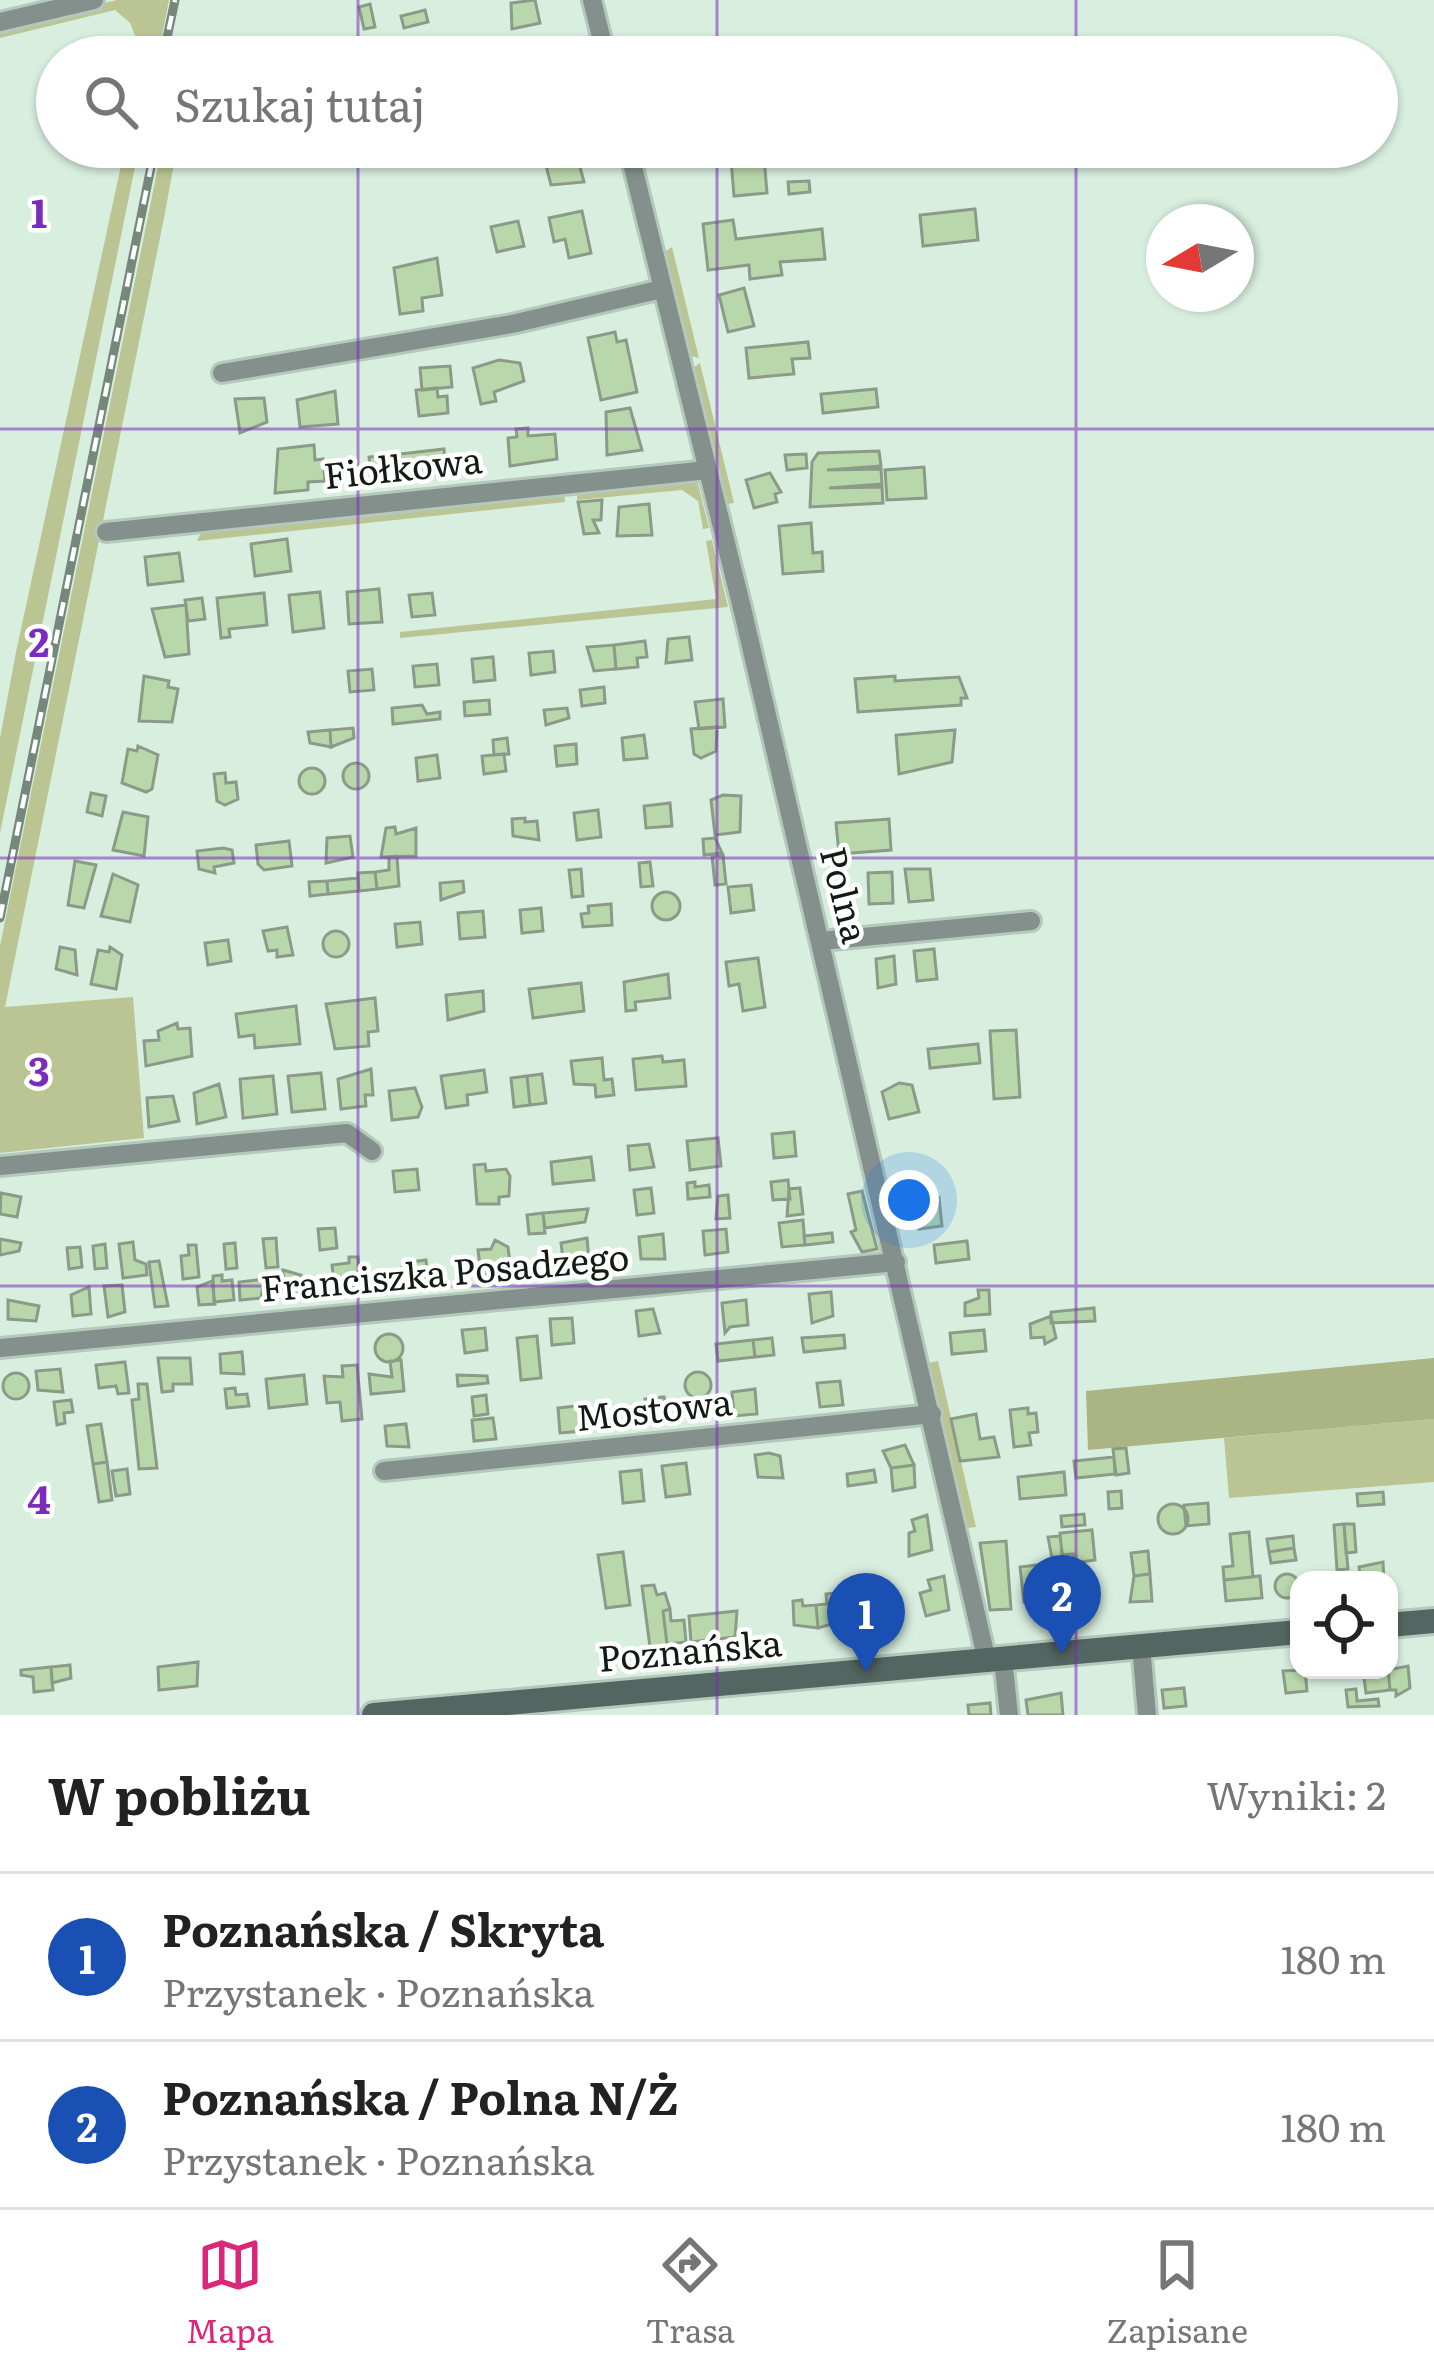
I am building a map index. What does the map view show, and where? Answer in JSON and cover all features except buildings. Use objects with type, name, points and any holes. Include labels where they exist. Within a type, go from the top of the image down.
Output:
[{"type":"main road","points":[[1398,1624],[1434,1621]]},
{"type":"main road","name":"Poznańska","points":[[374,1715],[1290,1634]]},
{"type":"street","points":[[0,22],[94,0]]},
{"type":"street","points":[[592,0],[601,36]]},
{"type":"street","name":"Polna","points":[[633,168],[932,1414],[1009,1715]]},
{"type":"street","points":[[222,373],[512,324],[662,289]]},
{"type":"street","name":"Fiołkowa","points":[[106,532],[708,470]]},
{"type":"street","points":[[821,941],[1031,921]]},
{"type":"street","points":[[0,1166],[346,1132],[372,1151]]},
{"type":"street","name":"Franciszka Posadzego","points":[[0,1348],[896,1262]]},
{"type":"street","name":"Mostowa","points":[[384,1471],[932,1414]]},
{"type":"street","points":[[1141,1646],[1147,1715]]},
{"type":"green space","points":[[117,0],[169,0],[162,36],[135,36],[130,23],[115,10],[0,38],[0,28]]},
{"type":"green space","points":[[120,168],[135,168],[0,833],[0,738]]},
{"type":"green space","points":[[158,168],[173,168],[5,1007],[133,997],[144,1138],[0,1153],[0,946]]},
{"type":"green space","points":[[672,247],[699,358],[687,355],[663,253]]},
{"type":"green space","points":[[700,363],[734,503],[726,504],[692,369]]},
{"type":"green space","points":[[697,480],[709,528],[703,529],[698,501],[682,490],[577,500],[578,487]]},
{"type":"green space","points":[[563,488],[565,502],[197,541],[203,528]]},
{"type":"green space","points":[[712,540],[728,607],[400,638],[400,632],[716,599],[706,541]]},
{"type":"green space","points":[[1434,1358],[1434,1419],[1088,1450],[1086,1391]]},
{"type":"green space","points":[[938,1361],[976,1527],[968,1528],[928,1363]]},
{"type":"green space","points":[[1434,1419],[1434,1482],[1229,1498],[1224,1438]]},
{"type":"railway","points":[[167,36],[175,0]]},
{"type":"railway","points":[[0,918],[151,168]]},
{"type":"place","name":"Poznańska / Polna N/Ż","points":[[1062,1654]]},
{"type":"place","name":"Poznańska / Skryta","points":[[866,1672]]}]
